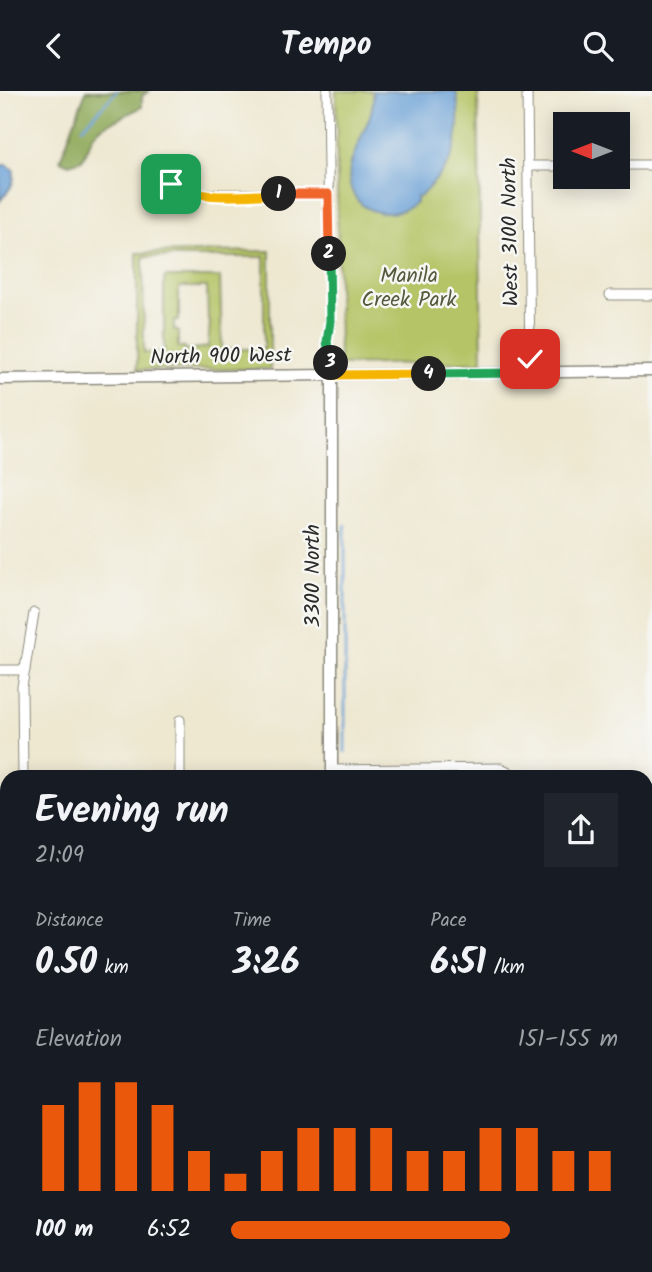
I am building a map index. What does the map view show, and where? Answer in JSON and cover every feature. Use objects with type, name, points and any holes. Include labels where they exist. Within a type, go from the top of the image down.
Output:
[{"type":"street","points":[[327,91],[330,321],[327,342],[332,375]]},
{"type":"street","name":"West 3100 North","points":[[527,91],[530,373]]},
{"type":"street","points":[[630,165],[652,165]]},
{"type":"street","points":[[150,166],[185,192],[221,195],[328,194]]},
{"type":"street","points":[[527,166],[553,166]]},
{"type":"street","points":[[610,295],[652,295]]},
{"type":"street","name":"North 900 West","points":[[0,379],[652,371]]},
{"type":"street","name":"3300 North","points":[[332,375],[332,770]]},
{"type":"street","points":[[23,770],[22,687],[34,613]]},
{"type":"street","points":[[0,670],[25,670]]},
{"type":"street","points":[[180,720],[180,770]]},
{"type":"street","points":[[445,770],[504,770]]},
{"type":"green space","points":[[86,91],[149,91],[142,96],[142,107],[102,127],[94,134],[82,160],[69,164],[60,160]]},
{"type":"green space","name":"Manila Creek Park","points":[[336,91],[478,91],[482,362],[339,365]]},
{"type":"green space","points":[[270,251],[270,369],[137,370],[137,253]],"holes":[[[143,257],[264,257],[264,349],[222,349],[220,277],[166,277],[164,352],[144,353]],[[179,287],[207,287],[210,321],[208,347],[185,350],[185,347],[178,347],[178,331],[174,330],[174,321],[179,321]]]},
{"type":"water","points":[[373,91],[456,91],[457,133],[449,162],[420,197],[416,196],[416,202],[393,213],[381,213],[361,203],[350,183],[352,159],[371,112]]},
{"type":"water","points":[[0,165],[13,169],[14,178],[11,187],[0,201]]},
{"type":"waterway","points":[[82,128],[117,91]]},
{"type":"waterway","points":[[345,525],[345,752]]},
{"type":"route","points":[[171,184],[185,192],[201,194],[328,194],[330,321],[327,342],[332,375],[530,373],[530,359]]}]
